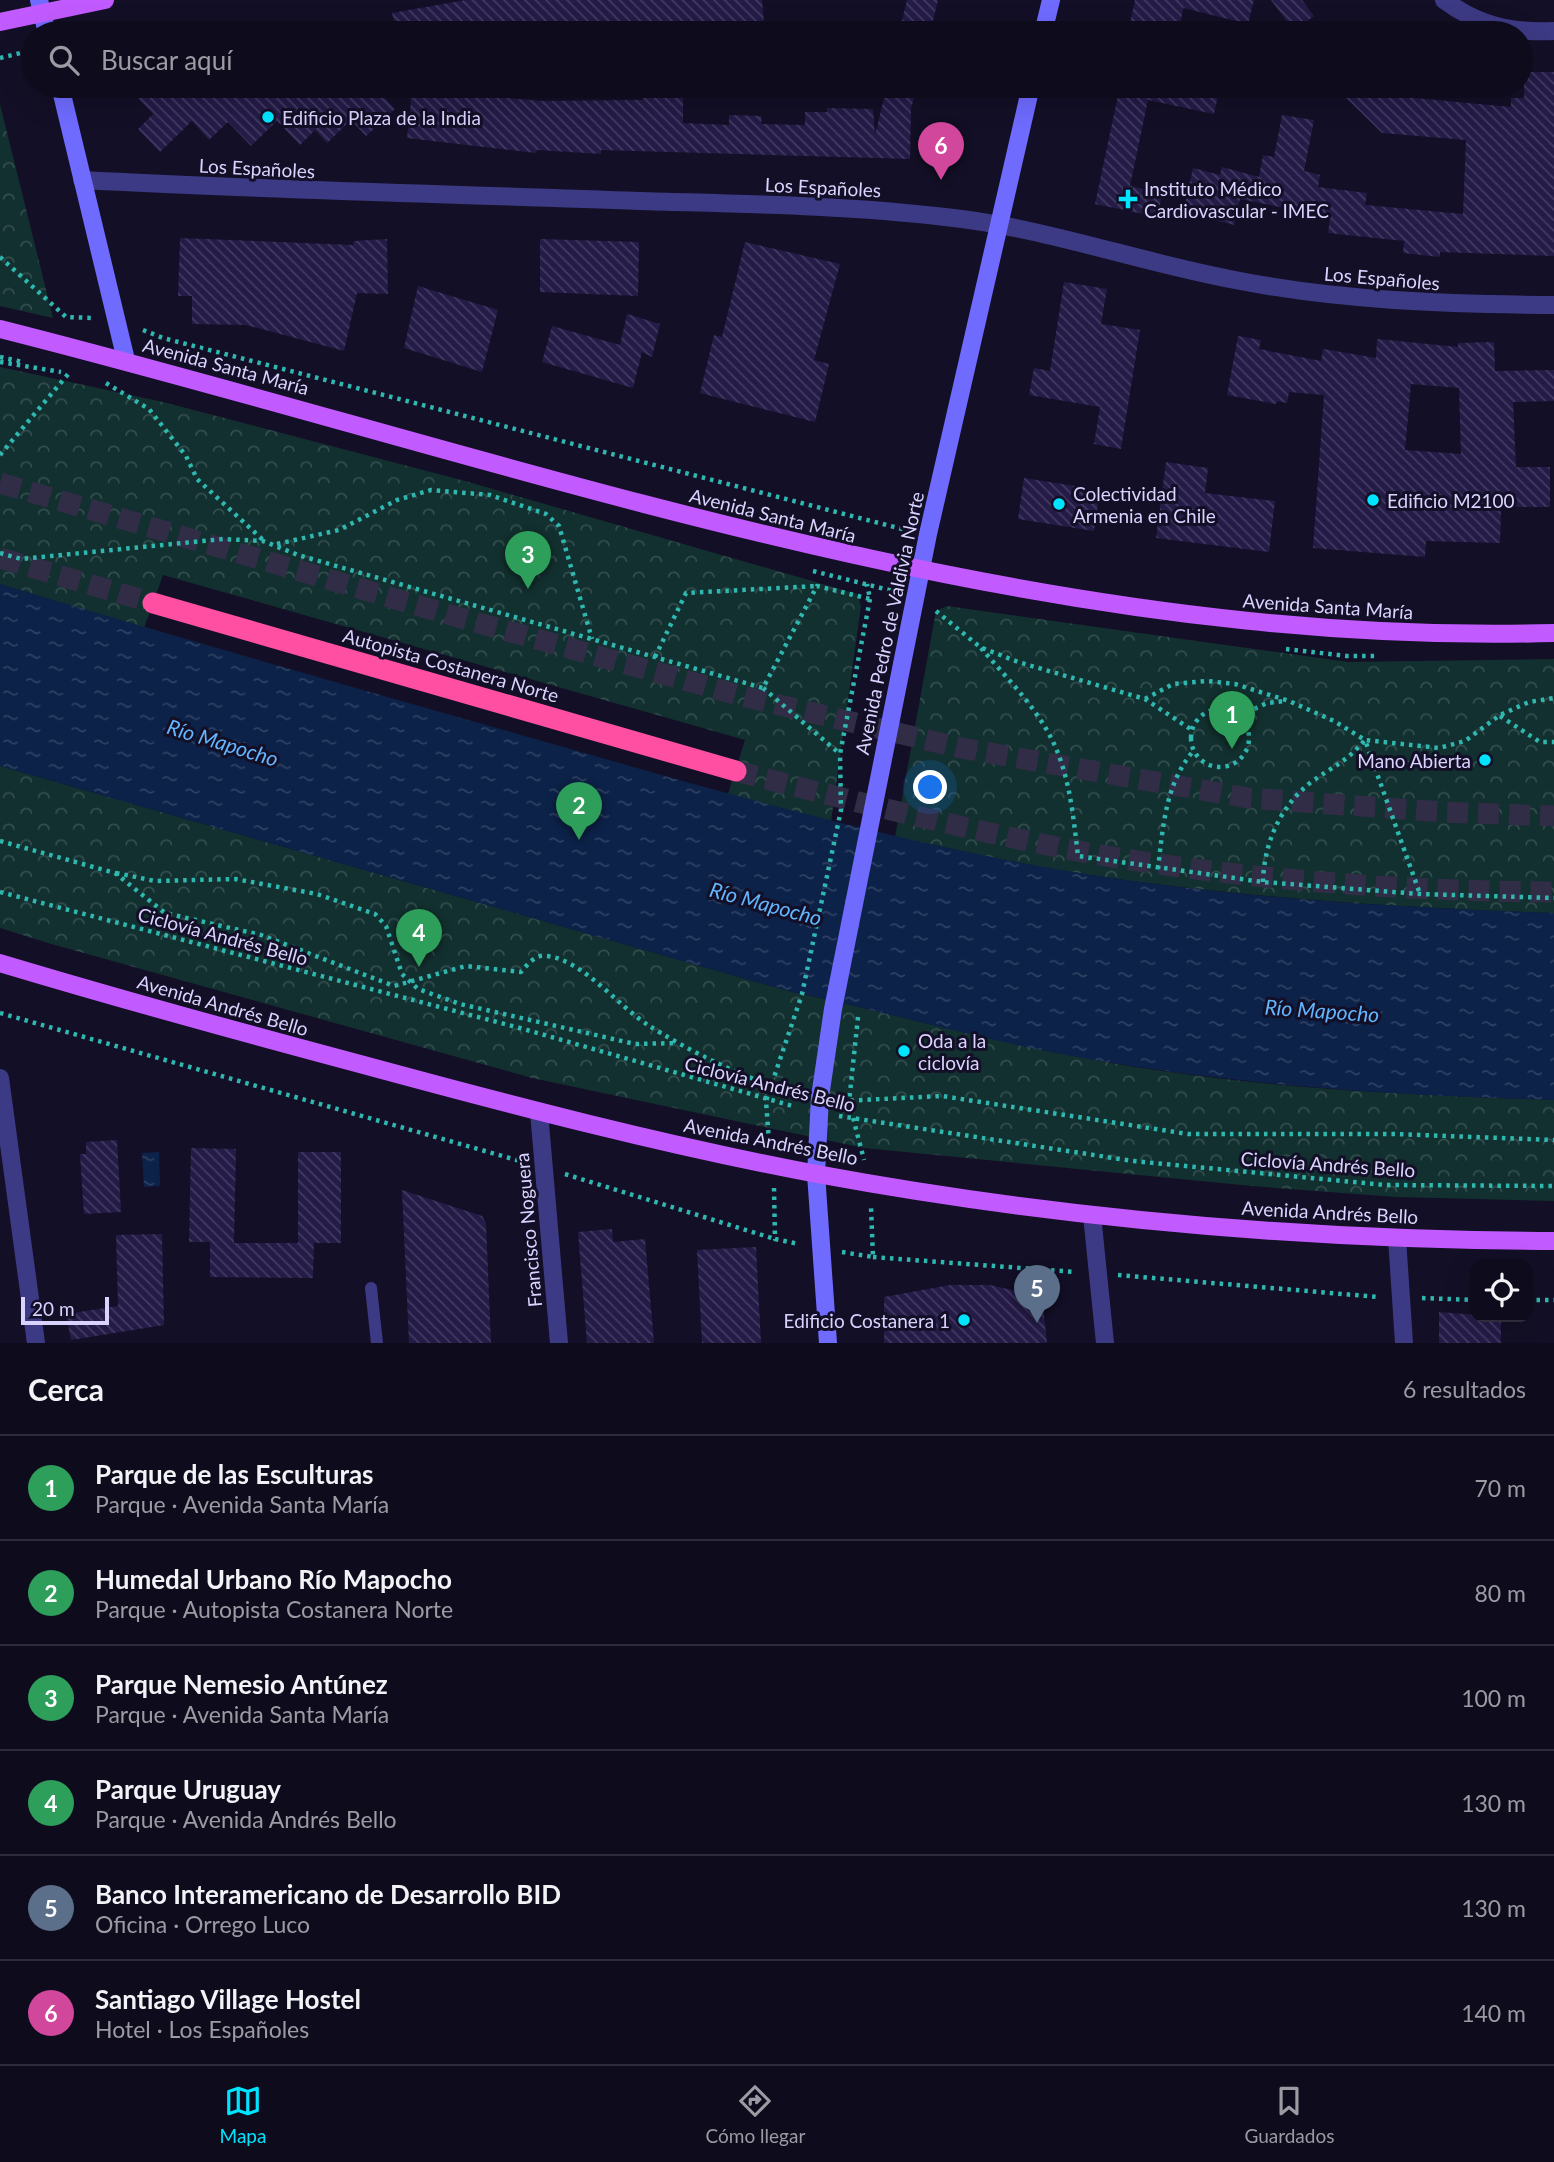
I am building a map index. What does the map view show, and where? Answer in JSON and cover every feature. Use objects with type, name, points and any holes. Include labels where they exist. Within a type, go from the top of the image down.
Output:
[{"type":"highway","name":"Autopista Costanera Norte","points":[[153,603],[736,771]]},
{"type":"main road","points":[[0,22],[41,7],[105,0]]},
{"type":"main road","points":[[1046,21],[1051,0]]},
{"type":"main road","points":[[63,98],[126,360]]},
{"type":"main road","name":"Avenida Pedro de Valdivia Norte","points":[[828,1343],[816,1174],[819,1105],[833,1009],[920,571],[1028,98]]},
{"type":"main road","name":"Avenida Santa María","points":[[0,329],[126,360],[710,522],[945,576],[1140,610],[1238,621],[1430,633],[1554,633]]},
{"type":"main road","name":"Avenida Andrés Bello","points":[[0,963],[195,1020],[538,1112],[816,1174],[1092,1215],[1260,1230],[1397,1238],[1554,1241]]},
{"type":"street","points":[[1444,0],[1477,21]]},
{"type":"street","points":[[1533,32],[1554,31]]},
{"type":"street","name":"Los Españoles","points":[[82,180],[309,192],[781,206],[910,213],[998,225],[1171,267],[1310,293],[1425,304],[1554,304]]},
{"type":"street","points":[[0,1078],[36,1343]]},
{"type":"street","name":"Francisco Noguera","points":[[538,1112],[559,1343]]},
{"type":"street","points":[[1092,1215],[1105,1343]]},
{"type":"street","points":[[1397,1238],[1404,1343]]},
{"type":"lane","points":[[371,1289],[377,1343]]},
{"type":"path","points":[[0,58],[21,53]]},
{"type":"path","points":[[0,257],[66,317],[116,319],[163,338],[880,524],[928,534]]},
{"type":"path","points":[[0,362],[69,373],[0,455]]},
{"type":"path","points":[[100,380],[149,409],[186,456],[197,479],[263,541]]},
{"type":"path","points":[[276,545],[339,530],[415,493],[448,489],[490,495],[546,514],[559,527],[592,639]]},
{"type":"path","points":[[766,1101],[802,994],[841,810],[840,754],[870,599],[867,586],[880,524]]},
{"type":"path","points":[[0,553],[21,559],[223,539],[263,541],[298,555],[762,688],[840,754]]},
{"type":"path","points":[[945,576],[936,611],[980,647],[1034,712],[1052,741],[1071,802],[1078,856],[1262,882],[1420,894],[1554,898]]},
{"type":"path","points":[[655,657],[686,593],[817,586],[870,599]]},
{"type":"path","points":[[762,688],[817,586]]},
{"type":"path","points":[[980,647],[1018,662],[1145,699],[1192,730]]},
{"type":"path","points":[[1145,699],[1173,684],[1207,681],[1235,684],[1289,701],[1334,721],[1365,740],[1439,748],[1465,741],[1500,715],[1529,702],[1554,698]]},
{"type":"path","points":[[1239,716],[1267,703],[1289,701]]},
{"type":"path","points":[[1211,710],[1230,710],[1239,716],[1248,731],[1247,750],[1234,764],[1216,767],[1206,764],[1194,750],[1192,730],[1195,721],[1211,710]]},
{"type":"path","points":[[1500,715],[1540,742],[1554,742]]},
{"type":"path","points":[[1262,882],[1265,850],[1287,807],[1309,784],[1347,760],[1365,740]]},
{"type":"path","points":[[1365,740],[1420,894]]},
{"type":"path","points":[[1158,869],[1171,792],[1179,771],[1194,750]]},
{"type":"path","points":[[0,841],[115,873],[155,881],[235,879],[317,894],[375,914],[386,926],[402,974],[408,983],[460,1004],[635,1044],[681,1042]]},
{"type":"path","points":[[115,873],[165,913],[261,935],[394,986],[466,966],[521,972],[534,957],[547,956],[586,973],[647,1024],[770,1088],[819,1105],[942,1096],[1188,1134],[1394,1135],[1554,1140]]},
{"type":"path","name":"Ciclovía Andrés Bello","points":[[0,892],[520,1028],[766,1101],[819,1105],[853,1120],[1133,1161],[1385,1185],[1554,1186]]},
{"type":"path","points":[[0,1013],[542,1168],[775,1239]]},
{"type":"path","points":[[853,1120],[849,1102],[858,1013]]},
{"type":"path","points":[[873,1257],[1098,1273],[1300,1292],[1470,1300]]},
{"type":"path","points":[[1533,1300],[1554,1300]]},
{"type":"green space","points":[[0,104],[53,318],[0,306]]},
{"type":"green space","points":[[0,367],[163,402],[465,481],[857,594],[861,606],[831,822],[728,794],[745,740],[163,575],[144,628],[0,584]]},
{"type":"green space","points":[[947,606],[1348,662],[1554,659],[1554,913],[1363,904],[1172,886],[1046,868],[895,837],[936,611]]},
{"type":"green space","points":[[0,766],[788,991],[1009,1043],[1142,1068],[1259,1083],[1377,1092],[1554,1100],[1554,1201],[1396,1197],[1252,1186],[864,1148],[532,1078],[48,943],[0,928]]},
{"type":"water","name":"Río Mapocho","points":[[0,584],[727,793],[980,855],[1107,877],[1234,893],[1426,908],[1554,913],[1554,1100],[1378,1092],[1263,1083],[1089,1059],[1014,1044],[788,991],[0,766]]},
{"type":"water","points":[[159,1152],[160,1186],[144,1187],[142,1153]]},
{"type":"building","points":[[466,0],[762,0],[764,21],[394,21],[392,13]]},
{"type":"building","points":[[907,0],[938,0],[933,21],[902,21]]},
{"type":"building","points":[[1135,0],[1254,0],[1249,21],[1236,21],[1184,8],[1185,1],[1181,21],[1131,21]]},
{"type":"building","points":[[1271,0],[1302,0],[1314,16],[1307,21],[1287,21]]},
{"type":"building","points":[[1533,72],[1554,72],[1554,256],[1440,252],[1440,257],[1403,253],[1404,241],[1328,233],[1330,217],[1240,199],[1234,225],[1183,212],[1193,168],[1220,175],[1222,167],[1259,177],[1263,155],[1274,157],[1282,115],[1314,120],[1304,171],[1320,175],[1318,187],[1367,193],[1365,205],[1463,214],[1466,140],[1382,133],[1346,98],[1415,98],[1511,107],[1511,98],[1533,98]]},
{"type":"building","name":"Edificio Plaza de la India","points":[[138,98],[384,98],[395,109],[366,136],[351,120],[327,143],[315,130],[300,145],[277,121],[251,146],[228,122],[209,140],[192,121],[160,152],[138,129],[153,114]]},
{"type":"building","points":[[410,98],[506,98],[543,101],[683,98],[683,123],[729,125],[729,115],[762,116],[761,124],[805,125],[805,112],[827,112],[827,108],[873,109],[875,135],[884,98],[914,98],[911,109],[910,159],[601,150],[601,154],[537,150],[536,153],[407,138]]},
{"type":"building","points":[[1117,98],[1217,98],[1214,114],[1148,100],[1130,186],[1162,193],[1158,217],[1095,204]]},
{"type":"building","points":[[180,238],[353,245],[354,241],[387,239],[388,294],[357,293],[344,351],[246,325],[192,324],[192,296],[178,296]]},
{"type":"building","points":[[540,239],[639,242],[638,296],[540,292]]},
{"type":"building","points":[[745,242],[840,264],[814,360],[829,364],[815,422],[700,393],[714,335],[722,337]]},
{"type":"building","points":[[1064,282],[1107,289],[1101,324],[1140,330],[1121,449],[1094,444],[1100,407],[1029,395],[1034,368],[1050,371]]},
{"type":"building","points":[[418,286],[498,310],[482,372],[404,348]]},
{"type":"building","points":[[627,314],[660,324],[652,357],[642,352],[633,388],[542,362],[552,326],[620,345]]},
{"type":"building","points":[[1238,336],[1261,340],[1259,349],[1321,361],[1323,349],[1376,358],[1377,339],[1458,347],[1458,343],[1494,342],[1495,371],[1554,370],[1554,401],[1513,402],[1516,467],[1550,467],[1550,507],[1501,507],[1500,543],[1426,541],[1425,557],[1313,548],[1324,395],[1289,392],[1287,403],[1277,401],[1276,404],[1227,395]],"holes":[[[1411,384],[1459,388],[1461,454],[1405,450]]]},
{"type":"building","points":[[1166,462],[1208,468],[1205,493],[1275,501],[1269,552],[1156,538]]},
{"type":"building","name":"Colectividad Armenia en Chile","points":[[1024,478],[1100,490],[1094,531],[1018,519]]},
{"type":"building","points":[[117,1140],[121,1212],[84,1214],[80,1154],[86,1154],[86,1142]]},
{"type":"building","points":[[191,1148],[236,1149],[234,1243],[298,1243],[298,1152],[341,1152],[341,1243],[314,1243],[313,1278],[210,1277],[210,1242],[189,1242]]},
{"type":"building","points":[[402,1190],[482,1216],[486,1223],[491,1343],[409,1343]]},
{"type":"building","points":[[612,1229],[613,1242],[645,1239],[654,1343],[587,1343],[578,1232]]},
{"type":"building","points":[[162,1234],[164,1325],[71,1340],[66,1314],[118,1306],[116,1235]]},
{"type":"building","points":[[756,1247],[761,1343],[702,1343],[697,1250]]},
{"type":"building","name":"Edificio Costanera 1","points":[[950,1285],[990,1285],[1042,1297],[1047,1343],[884,1343],[884,1297]]},
{"type":"building","points":[[1439,1312],[1470,1314],[1470,1322],[1501,1322],[1501,1343],[1439,1343]]},
{"type":"tunnel","points":[[0,483],[464,619],[742,696],[961,748],[1248,798],[1443,812],[1554,816]]},
{"type":"tunnel","points":[[0,558],[153,603]]},
{"type":"tunnel","points":[[736,771],[980,831],[1122,858],[1245,875],[1370,886],[1554,892]]},
{"type":"place","name":"Edificio Plaza de la India","points":[[268,117]]},
{"type":"place","name":"Santiago Village Hostel","points":[[941,180]]},
{"type":"place","name":"Instituto Médico Cardiovascular - IMEC","points":[[1128,199]]},
{"type":"place","name":"Edificio M2100","points":[[1373,500]]},
{"type":"place","name":"Colectividad Armenia en Chile","points":[[1059,504]]},
{"type":"place","name":"Parque Nemesio Antúnez","points":[[528,589]]},
{"type":"place","name":"Parque de las Esculturas","points":[[1232,749]]},
{"type":"place","name":"Mano Abierta","points":[[1485,760]]},
{"type":"place","name":"Humedal Urbano Río Mapocho","points":[[579,840]]},
{"type":"place","name":"Parque Uruguay","points":[[419,967]]},
{"type":"place","name":"Oda a la ciclovía","points":[[904,1051]]},
{"type":"place","name":"Edificio Costanera 1","points":[[964,1320]]},
{"type":"place","name":"Banco Interamericano de Desarrollo BID","points":[[1037,1323]]}]
